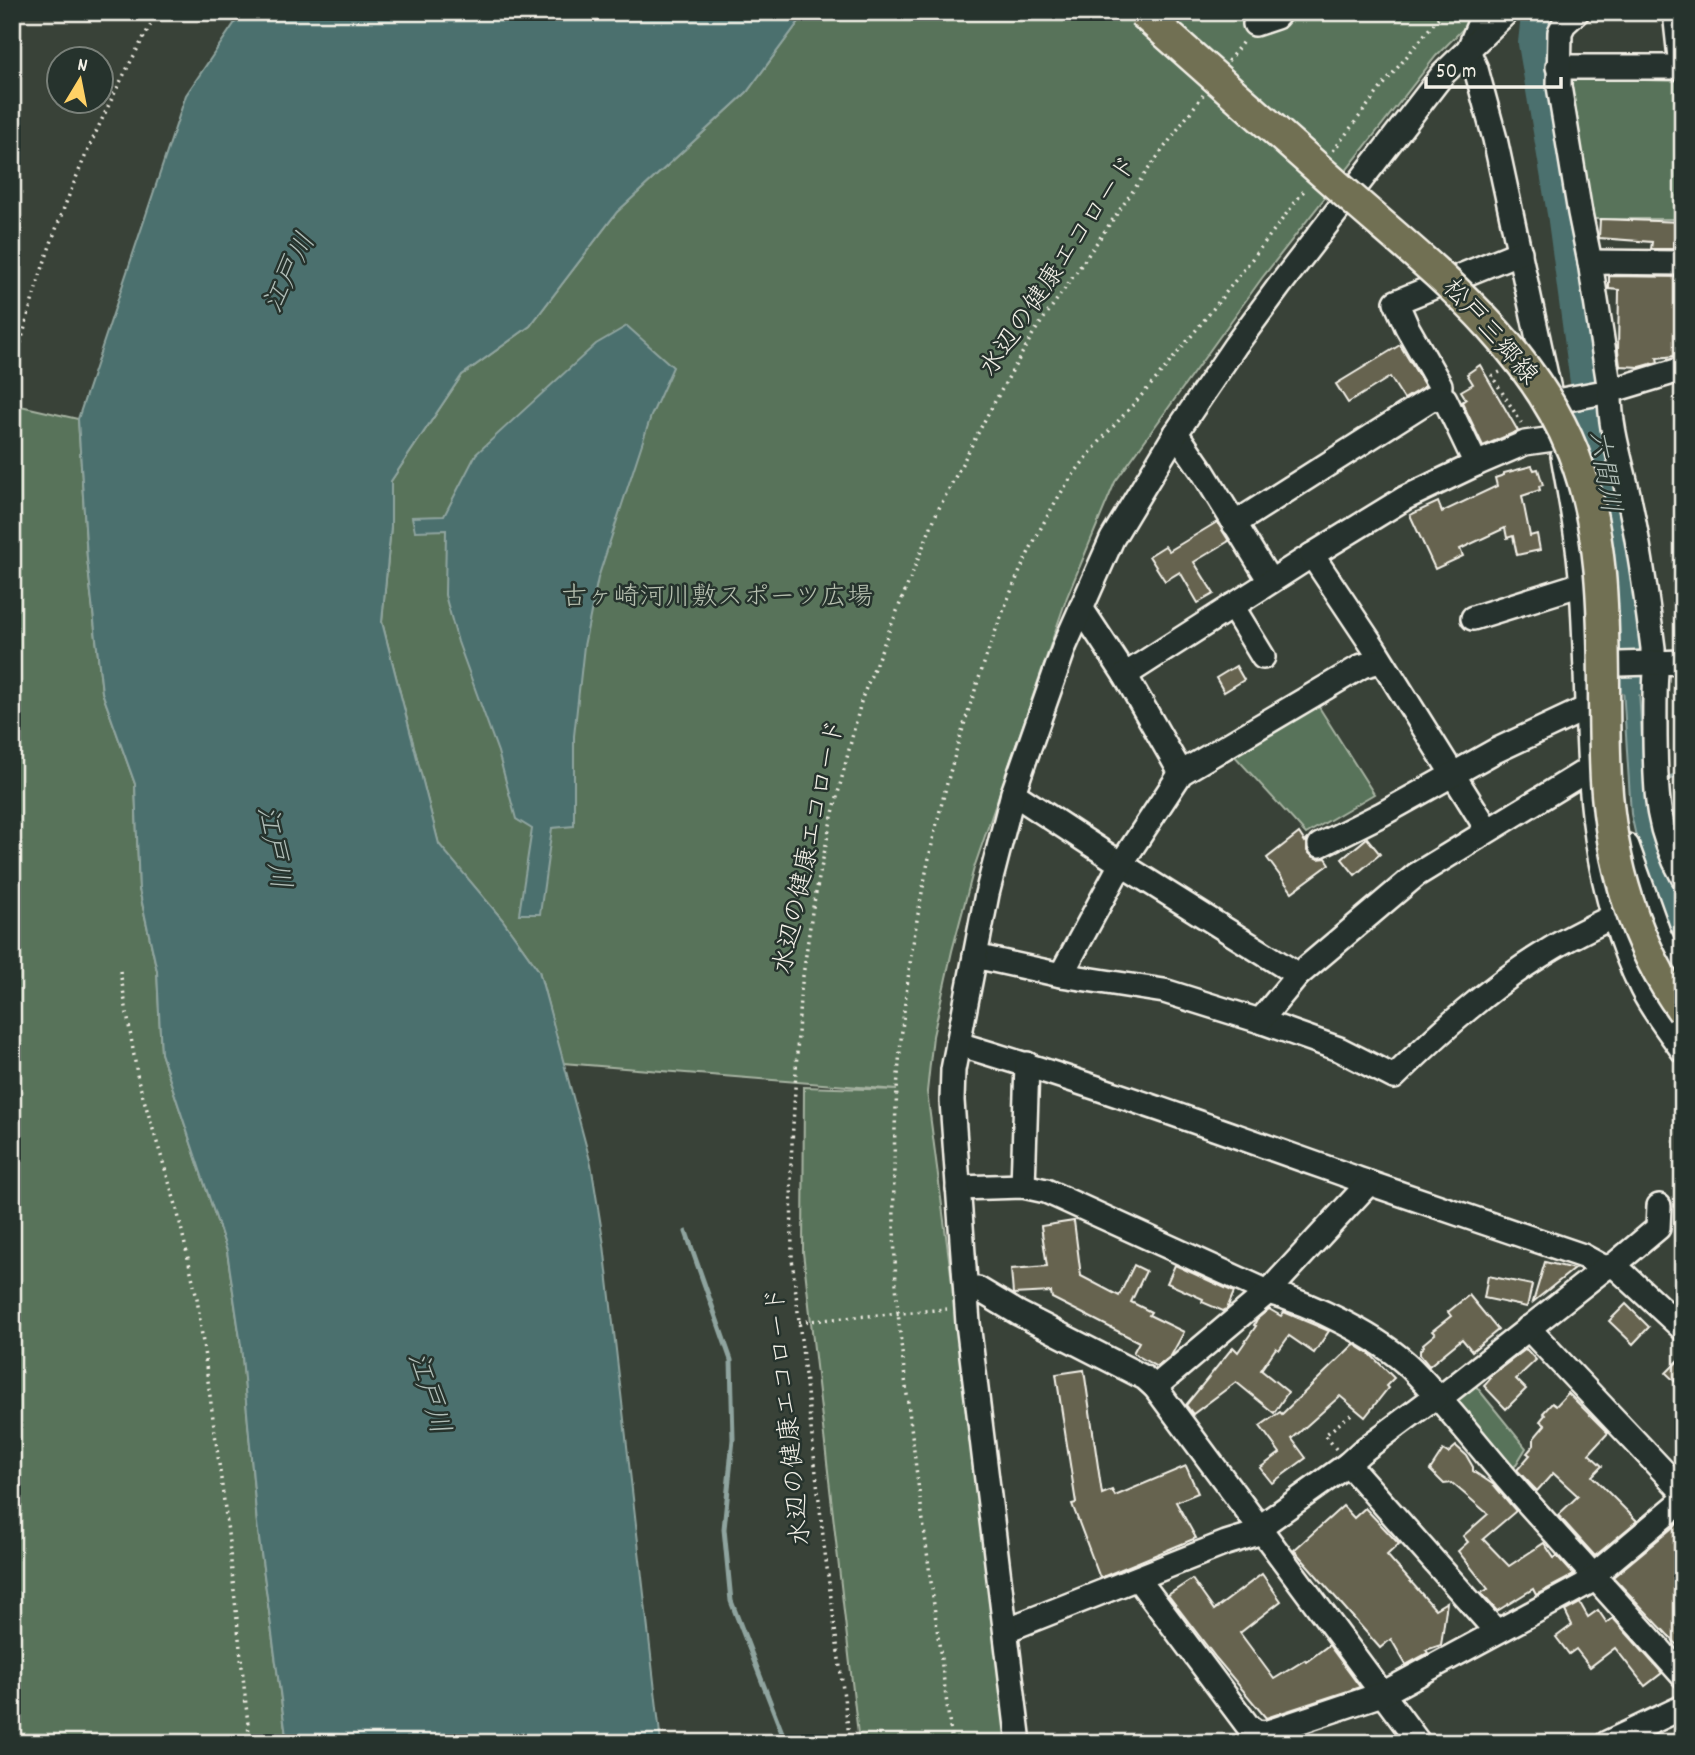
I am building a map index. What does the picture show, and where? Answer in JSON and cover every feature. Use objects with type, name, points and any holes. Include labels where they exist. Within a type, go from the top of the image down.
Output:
[{"type":"main road","name":"松戸三郷線","points":[[1142,12],[1455,289],[1516,356],[1541,392],[1561,428],[1573,452],[1596,536],[1600,570],[1606,782],[1616,860],[1637,927],[1669,992],[1683,1011]]},
{"type":"street","points":[[1257,18],[1276,17],[1280,12]]},
{"type":"street","points":[[1484,12],[1468,51],[1476,69],[1495,139],[1557,401],[1582,584],[1598,664],[1587,708],[1597,845],[1614,916],[1642,990],[1683,1051]]},
{"type":"street","points":[[1019,1743],[1006,1630],[959,1299],[958,1188],[952,1101],[953,1070],[987,894],[1013,793],[1047,691],[1112,539],[1176,433],[1280,285],[1443,74],[1507,12]]},
{"type":"street","points":[[1577,12],[1564,24],[1560,33],[1559,86],[1590,262],[1614,429],[1640,556],[1655,662],[1656,782],[1660,821],[1678,869],[1637,879],[1608,890]]},
{"type":"street","points":[[1559,67],[1682,67],[1675,12]]},
{"type":"street","points":[[1439,398],[1440,385],[1396,302],[1520,252]]},
{"type":"street","points":[[1590,262],[1683,262]]},
{"type":"street","points":[[1557,401],[1608,392],[1683,369]]},
{"type":"street","points":[[1234,524],[1433,398],[1445,399],[1476,464]]},
{"type":"street","points":[[1176,433],[1270,581]]},
{"type":"street","points":[[1125,675],[1405,498],[1525,443],[1560,438]]},
{"type":"street","points":[[1312,555],[1487,830]]},
{"type":"street","points":[[1473,618],[1582,584]]},
{"type":"street","points":[[1232,606],[1263,657]]},
{"type":"street","points":[[1081,608],[1125,675],[1181,773]]},
{"type":"street","points":[[1061,975],[1121,864],[1181,773],[1362,666],[1381,661]]},
{"type":"street","points":[[1598,664],[1683,662]]},
{"type":"street","points":[[1320,845],[1495,751],[1587,708]]},
{"type":"street","points":[[1260,1021],[1298,975],[1416,875],[1487,830],[1590,777]]},
{"type":"street","points":[[1590,777],[1615,811],[1659,935],[1683,981]]},
{"type":"street","points":[[1013,793],[1298,975]]},
{"type":"street","points":[[975,956],[1061,975],[1164,991],[1339,1049],[1394,1077],[1465,1012],[1522,968],[1544,953],[1614,916]]},
{"type":"street","points":[[958,1044],[1027,1064],[1241,1136],[1609,1266],[1683,1329]]},
{"type":"street","points":[[1023,1186],[1027,1064]]},
{"type":"street","points":[[1155,1387],[1268,1292],[1369,1183]]},
{"type":"street","points":[[958,1188],[1023,1186],[1046,1191],[1268,1292],[1284,1296],[1355,1328],[1381,1343],[1411,1368],[1526,1502],[1683,1676]]},
{"type":"street","points":[[1006,1630],[1261,1530],[1609,1266],[1658,1217]]},
{"type":"street","points":[[959,1299],[978,1289],[1018,1313],[1146,1378],[1419,1743]]},
{"type":"street","points":[[1528,1328],[1683,1492]]},
{"type":"street","points":[[1348,1464],[1495,1630]]},
{"type":"street","points":[[1138,1579],[1248,1726],[1256,1732],[1265,1733],[1382,1694],[1595,1576],[1683,1500]]},
{"type":"street","points":[[1607,1743],[1683,1707]]},
{"type":"path","points":[[12,377],[34,295],[70,195],[120,82],[158,12]]},
{"type":"path","points":[[1223,67],[1257,18]]},
{"type":"path","name":"水辺の健康エコロード","points":[[850,1743],[824,1545],[792,1258],[791,1162],[800,997],[812,912],[830,825],[862,698],[937,512],[1032,334],[1207,89]]},
{"type":"path","points":[[1506,383],[1499,371],[1492,376],[1528,432]]},
{"type":"path","points":[[120,971],[138,1080],[176,1205],[197,1298],[227,1524],[250,1743]]},
{"type":"path","points":[[799,1322],[959,1299]]},
{"type":"path","points":[[1348,1464],[1325,1435],[1354,1412]]},
{"type":"green space","name":"古ヶ崎河川敷スポーツ広場","points":[[806,12],[1480,12],[1436,56],[1262,278],[1115,482],[1067,597],[974,868],[933,1036],[927,1092],[1013,1743],[859,1743],[803,1252],[804,1087],[897,1090],[563,1063],[539,971],[502,919],[439,845],[382,622],[391,526],[391,481],[462,375],[530,326],[617,212],[747,92]]},
{"type":"green space","points":[[1568,78],[1683,81],[1683,219],[1593,219]]},
{"type":"green space","points":[[12,404],[78,419],[87,558],[102,692],[135,784],[139,889],[157,971],[161,1053],[227,1251],[241,1345],[257,1524],[287,1743],[12,1743]]},
{"type":"green space","points":[[1317,704],[1374,794],[1306,834],[1232,753]]},
{"type":"green space","points":[[1471,1380],[1526,1448],[1512,1471],[1453,1409],[1458,1392]]},
{"type":"water","name":"江戸川","points":[[242,12],[806,12],[747,92],[617,212],[530,326],[462,375],[391,481],[391,526],[382,622],[439,844],[502,919],[539,971],[591,1164],[604,1245],[661,1743],[287,1743],[257,1524],[241,1345],[227,1251],[161,1053],[157,971],[139,889],[135,784],[102,692],[87,558],[78,419],[186,95]]},
{"type":"water","points":[[627,326],[673,367],[651,416],[598,578],[584,646],[574,736],[574,826],[552,828],[540,914],[519,914],[532,829],[516,819],[498,752],[458,642],[445,595],[446,530],[415,531],[412,517],[444,516],[476,454],[596,344]]},
{"type":"water","points":[[1636,639],[1646,807],[1659,855],[1683,902],[1683,951],[1663,915],[1639,850],[1631,814],[1620,640]]},
{"type":"building","points":[[1600,219],[1683,222],[1683,242],[1673,242],[1673,249],[1651,249],[1652,242],[1599,238]]},
{"type":"building","points":[[1609,276],[1683,277],[1680,336],[1683,336],[1683,355],[1657,358],[1658,362],[1640,367],[1620,366],[1619,290],[1609,289]]},
{"type":"building","points":[[1400,345],[1425,386],[1404,399],[1390,377],[1348,403],[1336,384]]},
{"type":"building","points":[[1480,365],[1518,431],[1483,446],[1462,402],[1466,399],[1461,391],[1473,384],[1467,374]]},
{"type":"building","points":[[1532,466],[1534,470],[1538,469],[1543,485],[1539,486],[1540,490],[1522,496],[1530,536],[1537,534],[1540,550],[1517,555],[1513,536],[1507,538],[1505,528],[1460,549],[1463,556],[1435,569],[1410,515],[1438,502],[1442,512],[1497,486],[1495,478],[1504,473]]},
{"type":"building","points":[[1217,522],[1229,541],[1194,562],[1214,594],[1198,603],[1180,572],[1165,581],[1149,556],[1165,546],[1169,551]]},
{"type":"building","points":[[1236,666],[1244,680],[1224,692],[1216,678]]},
{"type":"building","points":[[1299,833],[1305,842],[1307,840],[1307,851],[1312,856],[1318,859],[1326,858],[1330,864],[1292,892],[1267,858]]},
{"type":"building","points":[[1367,838],[1380,854],[1355,875],[1342,859]]},
{"type":"building","points":[[1074,1221],[1081,1276],[1119,1296],[1134,1265],[1146,1271],[1131,1302],[1151,1312],[1149,1315],[1184,1332],[1171,1356],[1157,1367],[1133,1353],[1139,1342],[1052,1298],[1051,1292],[1013,1294],[1011,1269],[1047,1266],[1041,1226]]},
{"type":"building","points":[[1545,1262],[1574,1269],[1533,1302]]},
{"type":"building","points":[[1175,1265],[1234,1292],[1227,1309],[1223,1311],[1202,1302],[1203,1299],[1167,1283]]},
{"type":"building","points":[[1488,1276],[1532,1285],[1527,1307],[1484,1298]]},
{"type":"building","points":[[1469,1295],[1498,1330],[1472,1351],[1462,1339],[1429,1366],[1420,1355],[1423,1344],[1435,1334],[1432,1331],[1451,1316],[1448,1312]]},
{"type":"building","points":[[1626,1304],[1649,1327],[1633,1344],[1609,1321]]},
{"type":"building","points":[[1269,1309],[1281,1316],[1284,1312],[1329,1331],[1314,1353],[1289,1336],[1279,1350],[1276,1348],[1261,1370],[1288,1392],[1274,1413],[1236,1382],[1193,1414],[1186,1405],[1233,1347],[1238,1352],[1256,1326],[1254,1325],[1257,1319]]},
{"type":"building","points":[[1354,1344],[1371,1355],[1394,1378],[1365,1417],[1340,1396],[1292,1439],[1306,1458],[1272,1483],[1260,1468],[1280,1453],[1260,1426],[1280,1412],[1282,1414]]},
{"type":"building","points":[[1526,1349],[1536,1360],[1516,1379],[1526,1389],[1506,1409],[1484,1386],[1489,1377]]},
{"type":"building","points":[[1683,1356],[1683,1389],[1666,1373]]},
{"type":"building","points":[[1084,1370],[1102,1494],[1112,1490],[1115,1496],[1186,1466],[1198,1493],[1176,1502],[1196,1538],[1100,1578],[1072,1504],[1076,1503],[1056,1374]]},
{"type":"building","points":[[1568,1393],[1608,1433],[1589,1454],[1602,1466],[1592,1476],[1637,1521],[1595,1556],[1558,1515],[1578,1496],[1553,1473],[1537,1491],[1517,1470],[1530,1455],[1527,1453],[1534,1445],[1534,1438],[1545,1425],[1540,1421],[1545,1415],[1543,1413],[1552,1403],[1556,1406]]},
{"type":"building","points":[[1456,1446],[1466,1455],[1473,1471],[1494,1485],[1516,1511],[1483,1539],[1509,1566],[1544,1543],[1554,1558],[1557,1556],[1574,1575],[1536,1595],[1533,1589],[1497,1611],[1481,1593],[1488,1589],[1458,1551],[1468,1542],[1463,1536],[1488,1514],[1452,1483],[1444,1484],[1430,1470],[1443,1450],[1448,1453]]},
{"type":"building","points":[[1343,1506],[1354,1518],[1365,1508],[1399,1544],[1387,1555],[1435,1609],[1447,1602],[1441,1645],[1426,1650],[1428,1653],[1406,1665],[1391,1639],[1380,1648],[1294,1550]]},
{"type":"building","points":[[1683,1519],[1683,1651],[1613,1577]]},
{"type":"building","points":[[1262,1574],[1281,1601],[1240,1633],[1274,1679],[1305,1660],[1306,1662],[1329,1645],[1360,1687],[1266,1718],[1168,1595],[1192,1579],[1214,1610]]},
{"type":"building","points":[[1580,1603],[1588,1617],[1598,1610],[1607,1623],[1613,1618],[1662,1673],[1645,1686],[1615,1648],[1590,1667],[1576,1649],[1569,1654],[1556,1637],[1572,1625],[1565,1611]]},
{"type":"waterway","name":"六間川","points":[[1543,12],[1536,25],[1534,43],[1563,213],[1589,404],[1617,551],[1632,680]]},
{"type":"waterway","points":[[1662,780],[1683,774]]},
{"type":"waterway","points":[[686,1232],[731,1360],[733,1439],[724,1529],[731,1601],[786,1743]]}]
